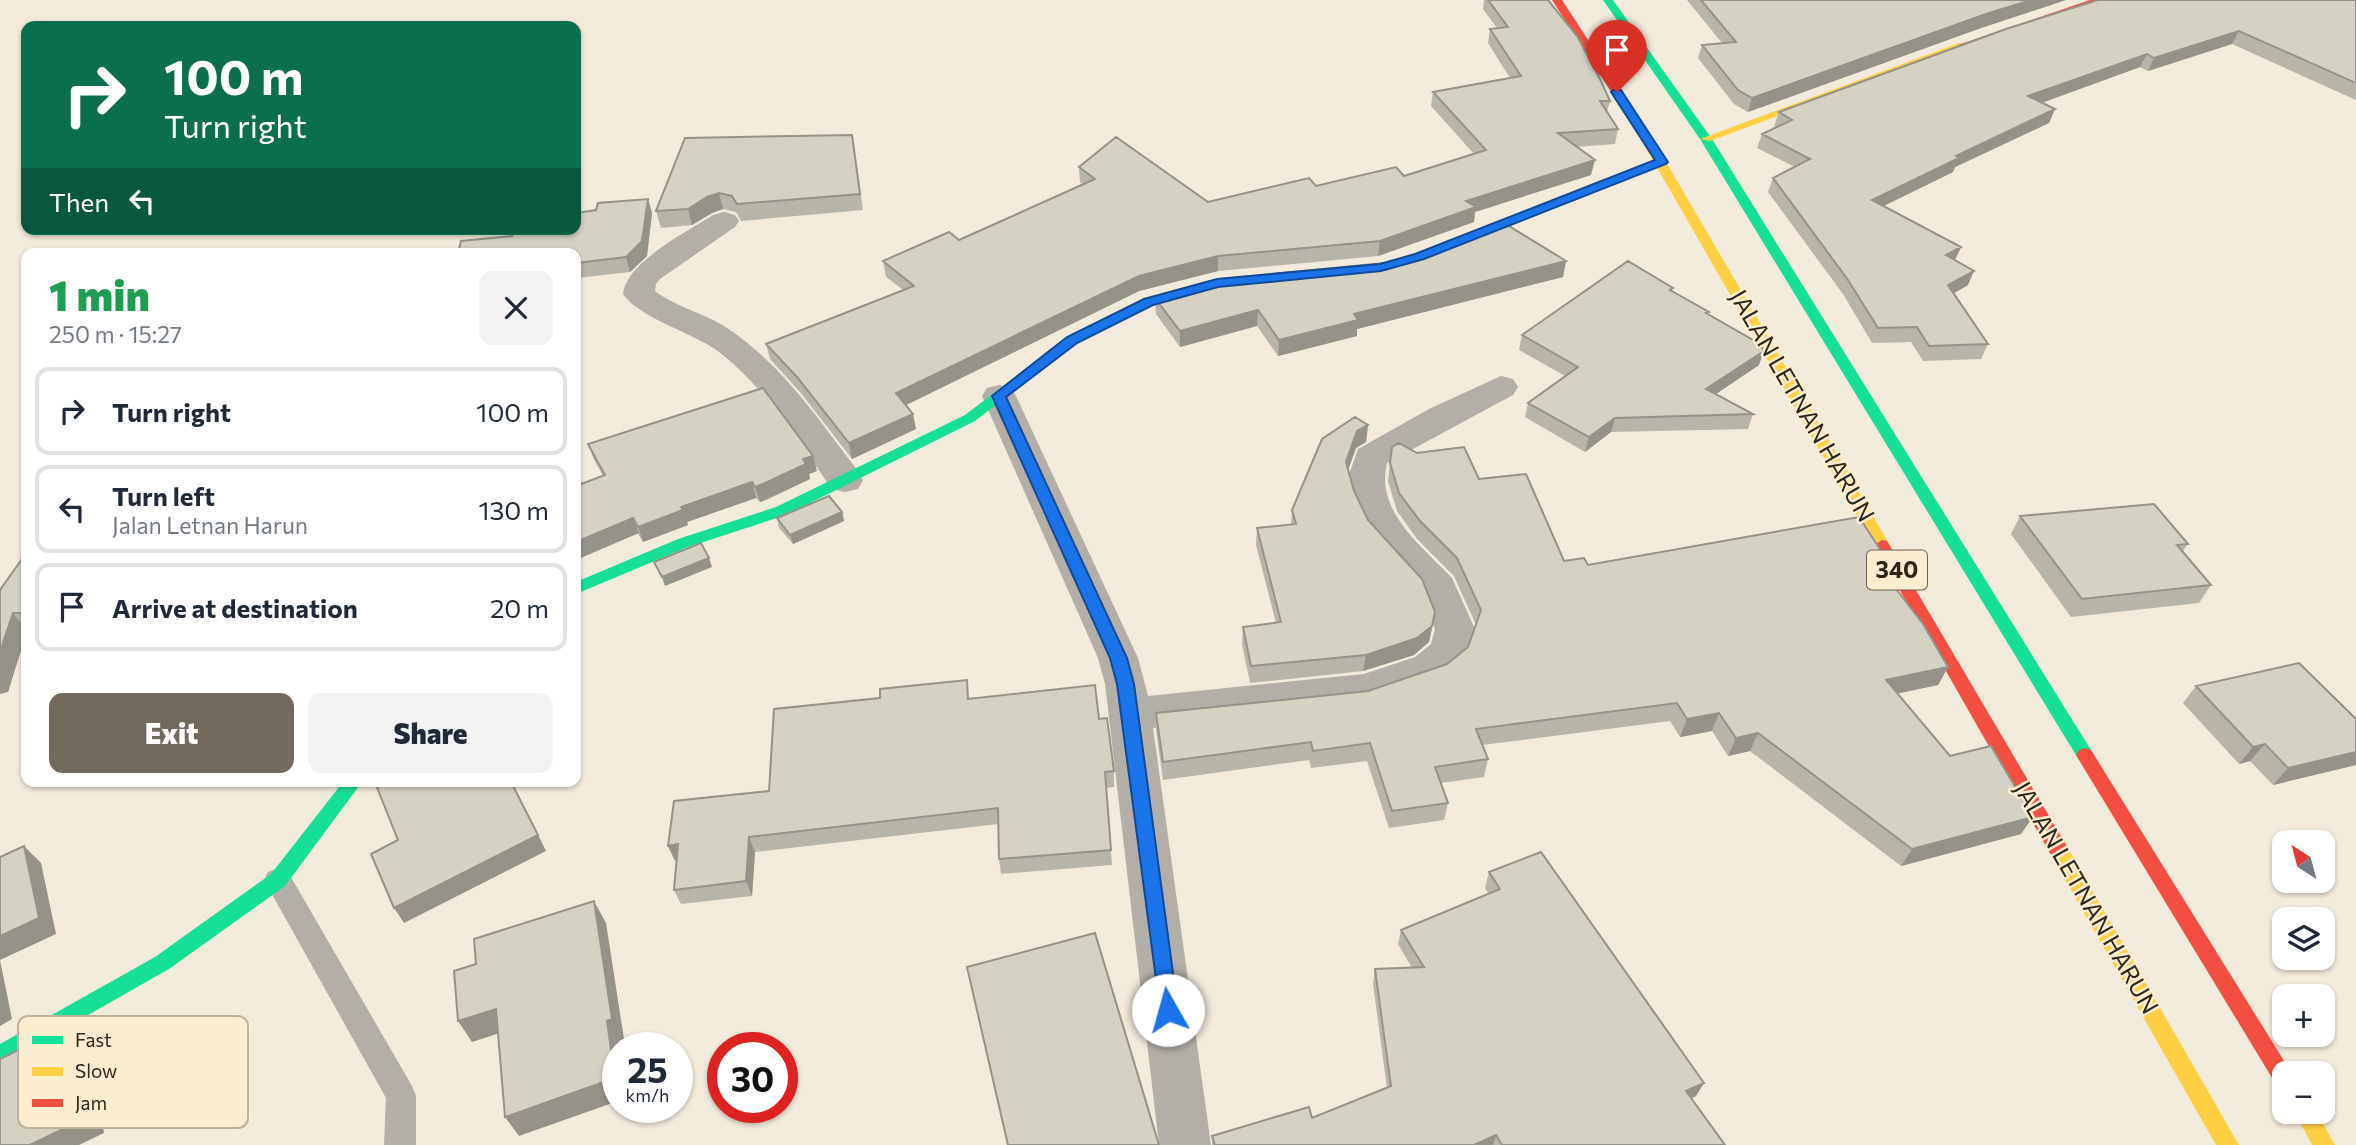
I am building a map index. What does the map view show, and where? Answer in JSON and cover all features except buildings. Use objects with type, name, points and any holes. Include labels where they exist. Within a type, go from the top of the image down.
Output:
[{"type":"main road","name":"JALAN LETNAN HARUN","points":[[1557,0],[1662,162],[2228,1145]]},
{"type":"main road","name":"340","points":[[1608,0],[1706,139],[2273,1061]]},
{"type":"main road","points":[[1706,139],[1978,39],[2100,0]]},
{"type":"main road","points":[[1445,247],[1662,162]]},
{"type":"main road","points":[[581,586],[683,544],[780,511],[970,418],[1072,340],[1148,302],[1217,283]]},
{"type":"main road","points":[[69,1016],[162,963],[278,880],[349,787]]},
{"type":"main road","points":[[0,1055],[18,1045]]},
{"type":"main road","points":[[2312,1124],[2325,1145]]},
{"type":"street","points":[[724,221],[649,272],[640,283],[639,294],[647,302],[714,332],[740,352],[788,402],[845,480]]},
{"type":"street","points":[[1131,714],[1365,690],[1429,668],[1449,652],[1455,629],[1438,588],[1381,526],[1365,480],[1371,457],[1441,417],[1502,387]]},
{"type":"street","points":[[999,396],[1118,658],[1131,714],[1185,1145]]},
{"type":"lane","points":[[278,880],[401,1096],[400,1145]]},
{"type":"traffic: fast","points":[[1608,0],[1706,139],[2085,755]]},
{"type":"traffic: fast","points":[[1455,243],[1662,162]]},
{"type":"traffic: fast","points":[[581,586],[683,543],[781,511],[970,418],[1072,340],[1148,302],[1204,287]]},
{"type":"traffic: fast","points":[[69,1016],[162,963],[278,880],[349,787]]},
{"type":"traffic: fast","points":[[0,1055],[18,1045]]},
{"type":"traffic: slow","points":[[1706,139],[1963,45]]},
{"type":"traffic: slow","points":[[1646,138],[1882,545]]},
{"type":"traffic: slow","points":[[2058,849],[2228,1145]]},
{"type":"traffic: slow","points":[[2312,1124],[2324,1145]]},
{"type":"traffic: jam","points":[[1557,0],[1646,138]]},
{"type":"traffic: jam","points":[[1963,45],[2100,0]]},
{"type":"traffic: jam","points":[[1882,545],[2058,849]]},
{"type":"traffic: jam","points":[[2085,755],[2273,1061]]},
{"type":"route","points":[[1168,1010],[1126,684],[1118,658],[999,396],[1072,340],[1148,302],[1217,283],[1381,268],[1419,257],[1662,162],[1617,92]]}]
